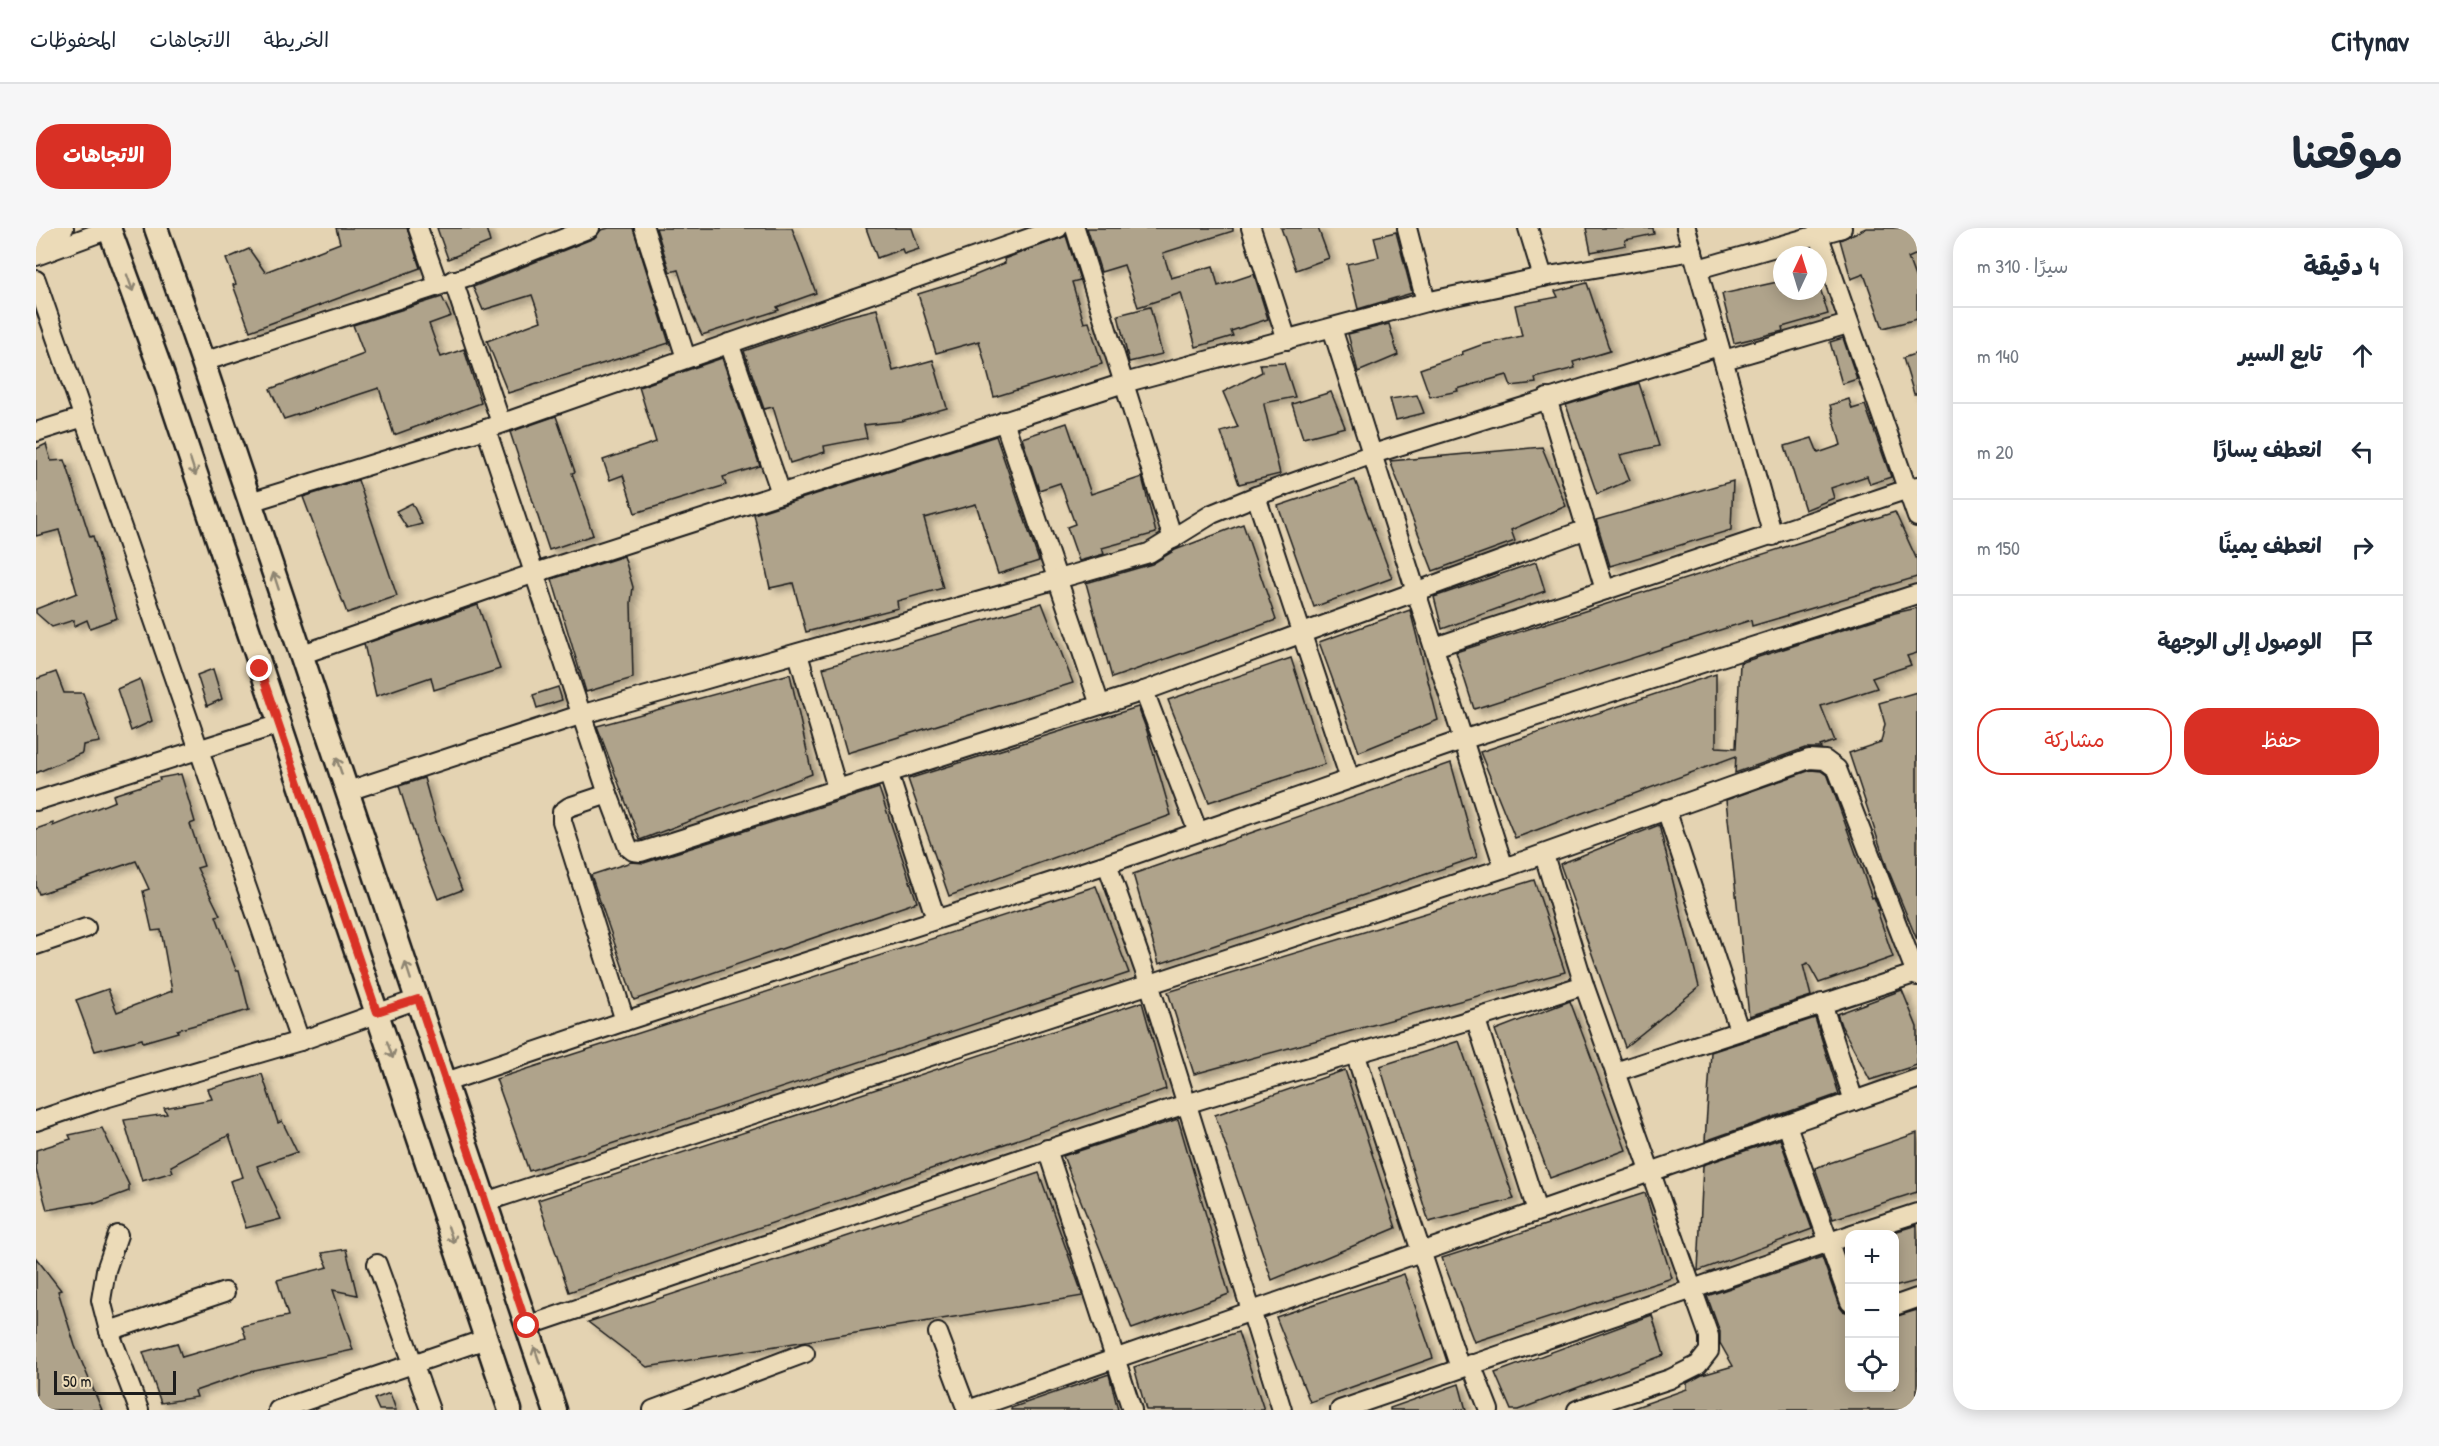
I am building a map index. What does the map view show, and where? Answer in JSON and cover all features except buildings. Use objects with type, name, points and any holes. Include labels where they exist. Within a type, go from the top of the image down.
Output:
[{"type":"main road","points":[[110,228],[163,376],[510,1410]]},
{"type":"main road","points":[[156,228],[348,791],[555,1410]]},
{"type":"street","points":[[36,238],[64,228]]},
{"type":"street","points":[[36,256],[110,228]]},
{"type":"street","points":[[418,228],[445,283],[494,426],[535,573],[580,715],[628,847],[633,851],[641,852],[1144,691],[1587,529]]},
{"type":"street","points":[[203,362],[469,276],[590,228]]},
{"type":"street","points":[[644,228],[686,358]]},
{"type":"street","points":[[249,502],[494,426],[1058,228]]},
{"type":"street","points":[[1074,228],[1173,539]]},
{"type":"street","points":[[1251,228],[1287,340]]},
{"type":"street","points":[[1407,228],[1426,302]]},
{"type":"street","points":[[1528,228],[1543,278]]},
{"type":"street","points":[[1686,228],[1773,536]]},
{"type":"street","points":[[1698,269],[1842,228]]},
{"type":"street","points":[[1819,236],[1848,324],[1913,488],[1917,517]]},
{"type":"street","points":[[300,655],[535,573],[1124,383],[1426,302],[1693,251]]},
{"type":"street","points":[[36,280],[300,1041]]},
{"type":"street","points":[[348,791],[580,715],[1149,553],[1212,514],[1256,496],[1373,454],[1547,398],[1721,353],[1848,324]]},
{"type":"street","points":[[1332,328],[1465,739],[1504,868]]},
{"type":"street","points":[[729,343],[781,493]]},
{"type":"street","points":[[1547,398],[1605,590]]},
{"type":"street","points":[[36,432],[84,417]]},
{"type":"street","points":[[1004,421],[1100,705]]},
{"type":"street","points":[[1435,647],[1913,488]]},
{"type":"street","points":[[1256,496],[1350,779]]},
{"type":"street","points":[[446,1082],[625,1021],[1107,864],[1465,739],[1917,594]]},
{"type":"street","points":[[798,654],[837,788]]},
{"type":"street","points":[[1144,691],[1198,832]]},
{"type":"street","points":[[36,801],[280,724]]},
{"type":"street","points":[[484,1202],[1545,855],[1666,809],[1809,759],[1825,760],[1831,764],[1837,769],[1917,974],[1738,1030],[1615,1072]]},
{"type":"street","points":[[888,772],[936,920]]},
{"type":"street","points":[[608,794],[569,807],[562,812],[562,820],[625,1021]]},
{"type":"street","points":[[1666,809],[1738,1030]]},
{"type":"street","points":[[1545,855],[1584,985],[1709,1336],[1709,1351],[1698,1365],[1670,1379],[1577,1410]]},
{"type":"street","points":[[1107,864],[1149,983],[1282,1410]]},
{"type":"street","points":[[36,945],[86,928]]},
{"type":"street","points":[[527,1326],[1186,1104],[1355,1053],[1476,1020],[1584,985]]},
{"type":"street","points":[[36,1121],[95,1101],[300,1041],[418,999]]},
{"type":"street","points":[[1822,1003],[1854,1101]]},
{"type":"street","points":[[1476,1020],[1537,1211]]},
{"type":"street","points":[[1355,1053],[1419,1251],[1465,1366],[1490,1410]]},
{"type":"street","points":[[938,1333],[967,1410],[1917,1079]]},
{"type":"street","points":[[1787,1125],[1845,1289]]},
{"type":"street","points":[[1047,1149],[1132,1410]]},
{"type":"street","points":[[1866,1230],[1917,1213]]},
{"type":"street","points":[[118,1235],[106,1270],[101,1300],[109,1331],[139,1410]]},
{"type":"street","points":[[1340,1410],[1845,1237]]},
{"type":"street","points":[[377,1264],[430,1410]]},
{"type":"street","points":[[109,1331],[225,1292]]},
{"type":"street","points":[[1899,1304],[1917,1298]]},
{"type":"street","points":[[278,1410],[486,1339]]},
{"type":"street","points":[[653,1410],[805,1353]]},
{"type":"route","points":[[260,669],[308,804],[377,1012],[418,999],[527,1326]]}]
